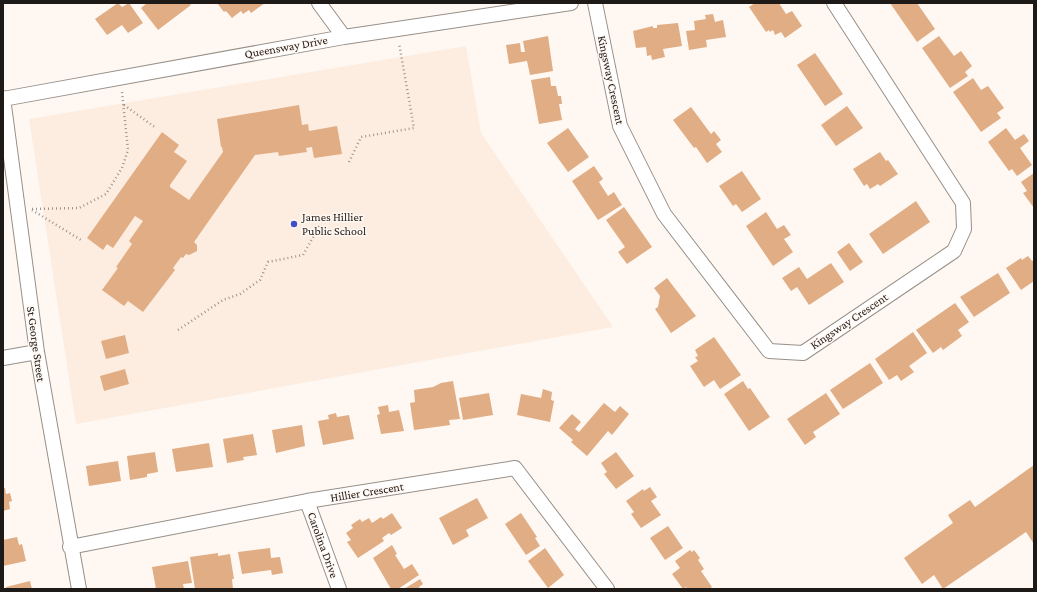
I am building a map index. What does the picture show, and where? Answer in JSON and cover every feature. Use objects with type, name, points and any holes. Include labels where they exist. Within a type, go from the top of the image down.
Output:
[{"type":"street","points":[[319,3],[344,37]]},
{"type":"street","name":"Queensway Drive","points":[[3,99],[344,37],[571,3]]},
{"type":"street","name":"Kingsway Crescent","points":[[595,3],[620,126],[664,214],[769,351],[803,353],[954,251],[964,229],[963,204],[834,3]]},
{"type":"street","name":"St George Street","points":[[3,99],[37,352],[70,547],[79,589]]},
{"type":"street","points":[[3,358],[37,352]]},
{"type":"street","name":"Hillier Crescent","points":[[70,547],[307,501],[515,468],[607,589]]},
{"type":"street","name":"Carolina Drive","points":[[307,501],[339,589]]},
{"type":"path","points":[[349,162],[361,137],[414,128],[397,29]]},
{"type":"path","points":[[32,209],[79,208],[106,194],[122,168],[128,150],[124,105],[118,78]]},
{"type":"path","points":[[124,105],[156,128]]},
{"type":"path","points":[[17,199],[81,240]]},
{"type":"path","points":[[178,330],[223,300],[240,294],[260,280],[268,262],[303,255],[320,225]]},
{"type":"shaded area","name":"James Hillier Public School","points":[[466,46],[481,133],[613,327],[76,424],[29,119]]},
{"type":"building","points":[[118,3],[122,7],[129,3],[143,23],[128,33],[122,25],[107,35],[95,19]]},
{"type":"building","points":[[147,3],[189,3],[191,5],[158,30],[141,8]]},
{"type":"building","points":[[217,3],[265,3],[251,13],[249,10],[243,14],[241,11],[232,18],[226,11],[224,12]]},
{"type":"building","points":[[755,3],[779,3],[786,14],[792,11],[802,26],[785,38],[781,32],[775,35],[773,30],[766,32],[749,7]]},
{"type":"building","points":[[890,3],[917,3],[935,29],[917,42]]},
{"type":"building","points":[[713,14],[715,22],[723,20],[726,37],[706,40],[707,47],[689,50],[686,31],[695,30],[694,21],[706,19],[705,15]]},
{"type":"building","points":[[678,23],[682,46],[663,49],[665,57],[652,60],[651,55],[647,56],[646,47],[636,48],[633,31],[653,26],[653,28],[657,28],[657,25]]},
{"type":"building","points":[[548,36],[553,71],[530,75],[527,61],[509,64],[506,45],[520,43],[521,52],[525,52],[523,41]]},
{"type":"building","points":[[939,36],[954,56],[961,51],[972,66],[965,72],[968,76],[950,88],[922,48]]},
{"type":"building","points":[[815,53],[843,94],[825,106],[797,65]]},
{"type":"building","points":[[550,77],[551,86],[556,86],[558,96],[561,96],[562,104],[559,104],[562,120],[539,124],[531,80]]},
{"type":"building","points":[[973,78],[981,90],[988,86],[1004,108],[997,113],[1001,118],[981,132],[953,92]]},
{"type":"building","points":[[299,105],[302,125],[308,124],[309,131],[337,126],[342,154],[314,158],[312,147],[306,148],[307,152],[279,156],[278,152],[255,155],[194,242],[197,245],[197,251],[189,255],[186,254],[183,258],[181,257],[173,268],[175,270],[143,312],[128,301],[124,306],[102,290],[118,268],[116,267],[132,244],[129,241],[143,221],[135,216],[113,248],[107,244],[103,250],[87,238],[162,132],[179,145],[174,152],[187,161],[170,187],[189,200],[223,152],[217,119]]},
{"type":"building","points":[[847,106],[863,128],[836,146],[821,125]]},
{"type":"building","points":[[691,107],[711,134],[714,131],[721,140],[716,144],[722,152],[707,163],[696,147],[694,148],[673,120]]},
{"type":"building","points":[[568,128],[589,157],[568,172],[547,143]]},
{"type":"building","points":[[1006,128],[1015,140],[1024,134],[1029,141],[1020,148],[1032,165],[1017,176],[1012,169],[1009,171],[988,142]]},
{"type":"building","points":[[880,152],[898,174],[880,186],[878,184],[870,189],[867,184],[864,186],[853,169]]},
{"type":"building","points":[[594,166],[603,179],[599,182],[608,196],[614,192],[622,205],[598,220],[572,181]]},
{"type":"building","points":[[742,171],[761,199],[742,212],[736,204],[733,206],[719,186]]},
{"type":"building","points":[[1034,173],[1034,208],[1023,193],[1027,191],[1021,182]]},
{"type":"building","points":[[916,201],[930,222],[883,254],[869,234]]},
{"type":"building","points":[[624,207],[652,247],[627,264],[618,252],[625,247],[606,220]]},
{"type":"building","points":[[766,212],[777,229],[784,225],[791,235],[784,239],[793,252],[773,266],[746,226]]},
{"type":"building","points":[[849,243],[863,262],[850,271],[837,252]]},
{"type":"building","points":[[1028,256],[1032,261],[1034,260],[1034,281],[1021,290],[1006,268],[1021,258],[1022,260]]},
{"type":"building","points":[[831,263],[844,282],[809,305],[797,287],[791,291],[782,278],[799,267],[807,279]]},
{"type":"building","points":[[998,273],[1010,293],[974,317],[960,297]]},
{"type":"building","points":[[667,278],[696,316],[671,333],[655,309],[658,307],[660,296],[654,288]]},
{"type":"building","points":[[955,303],[969,322],[958,330],[962,336],[943,350],[941,347],[933,353],[916,330]]},
{"type":"building","points":[[913,332],[927,353],[909,366],[914,372],[901,381],[897,375],[889,380],[875,359]]},
{"type":"building","points":[[125,335],[129,353],[106,359],[101,341]]},
{"type":"building","points":[[714,337],[741,375],[720,389],[714,380],[704,387],[690,366],[698,361],[695,357],[698,356],[695,350]]},
{"type":"building","points":[[870,363],[883,383],[843,409],[830,390]]},
{"type":"building","points":[[125,369],[129,384],[104,391],[100,376]]},
{"type":"building","points":[[453,381],[460,419],[449,420],[450,425],[414,430],[410,403],[415,402],[414,390],[433,387],[441,383]]},
{"type":"building","points":[[743,381],[748,389],[750,388],[770,417],[749,431],[724,394]]},
{"type":"building","points":[[543,389],[552,392],[551,400],[554,401],[550,422],[517,415],[521,394],[541,398]]},
{"type":"building","points":[[489,393],[493,415],[463,420],[459,398]]},
{"type":"building","points":[[826,393],[840,414],[813,432],[816,437],[805,445],[787,419]]},
{"type":"building","points":[[604,403],[615,412],[620,406],[629,414],[612,435],[608,431],[587,456],[571,442],[573,440],[559,428],[572,414],[581,422],[575,429],[579,432]]},
{"type":"building","points":[[388,405],[389,412],[399,410],[404,431],[381,434],[377,415],[380,414],[378,407]]},
{"type":"building","points":[[336,413],[337,417],[349,415],[354,439],[323,445],[318,421],[329,419],[328,415]]},
{"type":"building","points":[[302,425],[305,446],[276,453],[272,430]]},
{"type":"building","points":[[253,434],[257,455],[243,457],[244,460],[227,463],[223,439]]},
{"type":"building","points":[[209,443],[213,467],[176,472],[172,449]]},
{"type":"building","points":[[155,452],[158,472],[147,474],[147,477],[130,480],[127,456]]},
{"type":"building","points":[[616,452],[634,476],[616,489],[604,474],[607,472],[601,463]]},
{"type":"building","points":[[118,461],[121,481],[89,486],[86,466]]},
{"type":"building","points":[[1034,465],[1034,544],[1026,532],[943,589],[934,575],[922,584],[904,558],[953,523],[948,515],[970,500],[975,507]]},
{"type":"building","points":[[650,487],[657,497],[651,501],[661,515],[641,528],[631,514],[634,512],[626,501],[643,489],[644,491]]},
{"type":"building","points":[[3,488],[5,488],[6,494],[10,493],[12,501],[9,502],[10,509],[3,511]]},
{"type":"building","points":[[477,498],[488,518],[466,530],[469,536],[453,545],[439,518]]},
{"type":"building","points":[[392,513],[402,528],[391,535],[389,533],[382,538],[384,541],[358,558],[347,542],[351,540],[346,533],[353,528],[351,525],[360,519],[362,522],[369,518],[372,523],[381,517],[383,519]]},
{"type":"building","points":[[521,513],[537,537],[535,538],[540,546],[526,555],[505,524]]},
{"type":"building","points":[[668,526],[683,548],[665,560],[650,538]]},
{"type":"building","points":[[17,537],[19,545],[22,544],[26,561],[3,566],[3,540]]},
{"type":"building","points":[[392,545],[397,554],[395,555],[404,569],[412,564],[419,575],[398,589],[391,589],[373,558]]},
{"type":"building","points":[[270,548],[271,558],[280,557],[283,573],[272,575],[271,570],[242,574],[238,552]]},
{"type":"building","points":[[545,548],[564,575],[548,588],[528,561]]},
{"type":"building","points":[[690,550],[692,552],[694,550],[700,558],[698,560],[704,569],[701,571],[712,587],[709,589],[687,589],[686,587],[683,589],[672,574],[680,568],[675,561]]},
{"type":"building","points":[[218,553],[218,556],[230,554],[234,579],[232,579],[233,589],[195,589],[190,557]]},
{"type":"building","points":[[188,561],[192,583],[183,584],[184,589],[156,589],[152,567]]},
{"type":"building","points":[[420,579],[423,584],[419,587],[420,589],[404,589]]},
{"type":"building","points":[[30,581],[32,589],[6,589],[6,587]]},
{"type":"place","name":"James Hillier Public School","points":[[294,224]]}]
